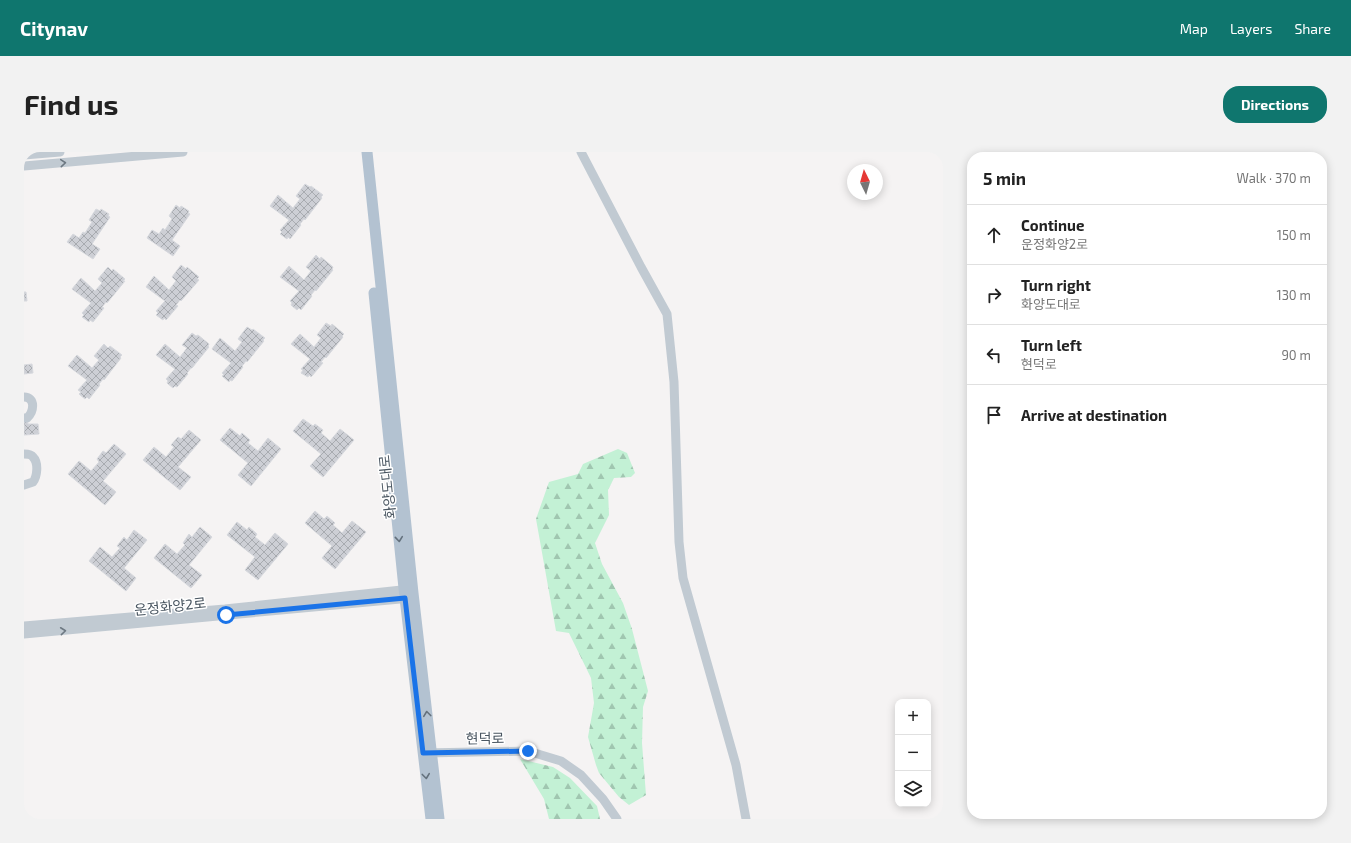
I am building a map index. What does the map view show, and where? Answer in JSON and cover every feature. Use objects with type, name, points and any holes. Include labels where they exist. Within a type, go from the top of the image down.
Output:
[{"type":"main road","name":"화양도대로","points":[[360,152],[427,753],[431,819]]},
{"type":"main road","name":"화양도대로","points":[[367,152],[409,594]]},
{"type":"main road","name":"화양도대로","points":[[427,753],[439,819]]},
{"type":"street","points":[[24,155],[60,152]]},
{"type":"street","points":[[24,166],[184,152]]},
{"type":"street","points":[[581,152],[667,314],[674,382],[679,542],[683,578],[736,765],[746,819]]},
{"type":"street","points":[[24,397],[28,397],[31,400],[33,410],[28,418],[24,418]]},
{"type":"street","points":[[24,454],[34,457],[37,475],[33,482],[24,485]]},
{"type":"street","name":"운정화양2로","points":[[24,626],[409,594]]},
{"type":"street","name":"운정화양2로","points":[[24,634],[409,594]]},
{"type":"street","name":"현덕로","points":[[427,753],[528,751],[561,761],[581,775],[617,819]]},
{"type":"green space","points":[[618,449],[627,453],[635,473],[631,477],[614,478],[608,490],[609,515],[595,543],[602,564],[623,603],[632,629],[648,691],[643,707],[642,743],[646,795],[629,805],[619,797],[599,773],[596,765],[588,737],[594,703],[591,678],[569,633],[556,631],[536,519],[549,482],[578,474],[583,464]]},
{"type":"green space","points":[[520,759],[553,767],[570,778],[597,806],[600,819],[549,819],[544,799]]},
{"type":"building","points":[[305,184],[310,187],[311,186],[323,195],[290,239],[288,237],[287,239],[280,234],[282,232],[280,230],[289,220],[270,206],[278,195],[293,208],[300,199],[296,196]]},
{"type":"building","points":[[176,205],[189,211],[188,213],[190,214],[172,240],[180,246],[173,256],[147,238],[152,230],[159,234],[163,228],[165,230],[172,219],[169,216]]},
{"type":"building","points":[[96,209],[100,211],[101,209],[109,214],[108,216],[110,217],[92,244],[100,249],[93,259],[67,242],[73,234],[79,238],[83,232],[85,233],[92,222],[89,220]]},
{"type":"building","points":[[316,255],[320,259],[321,257],[333,267],[333,270],[311,295],[312,296],[301,310],[299,308],[297,310],[291,305],[292,303],[290,301],[299,291],[280,277],[289,266],[304,280],[311,271],[306,267]]},
{"type":"building","points":[[181,265],[186,269],[187,267],[199,277],[197,279],[199,280],[181,301],[180,300],[176,305],[178,306],[166,320],[164,318],[163,320],[156,315],[158,313],[156,311],[165,301],[146,287],[154,276],[169,290],[176,281],[172,277]]},
{"type":"building","points":[[108,267],[112,271],[113,269],[125,279],[123,281],[125,281],[102,307],[104,308],[93,322],[90,320],[89,322],[82,317],[84,315],[82,313],[91,303],[72,289],[81,278],[95,291],[102,283],[98,279]]},
{"type":"building","points":[[24,292],[26,292],[27,301],[24,301]]},
{"type":"building","points":[[326,323],[331,326],[332,324],[344,334],[342,336],[343,337],[321,362],[323,363],[311,377],[309,375],[308,377],[301,373],[303,370],[301,369],[310,359],[291,344],[300,334],[314,347],[321,338],[317,335]]},
{"type":"building","points":[[247,327],[252,330],[253,329],[265,338],[232,381],[230,380],[229,382],[222,376],[224,375],[222,373],[231,363],[212,349],[220,338],[235,351],[242,342],[238,339]]},
{"type":"building","points":[[192,333],[196,336],[198,335],[209,344],[209,347],[177,387],[175,386],[173,388],[167,383],[168,381],[166,379],[175,369],[156,355],[165,344],[180,357],[187,348],[182,345]]},
{"type":"building","points":[[104,344],[108,348],[110,346],[122,355],[120,357],[121,358],[104,380],[103,379],[99,384],[100,385],[89,399],[87,397],[85,399],[79,394],[81,392],[78,390],[87,380],[68,366],[77,355],[92,368],[99,360],[94,356]]},
{"type":"building","points":[[32,364],[33,373],[24,374],[24,365]]},
{"type":"building","points":[[303,419],[313,426],[315,424],[323,430],[321,433],[330,441],[340,429],[354,440],[323,477],[310,466],[321,454],[293,431]]},
{"type":"building","points":[[24,420],[27,420],[28,424],[38,424],[39,434],[24,435]]},
{"type":"building","points":[[230,428],[240,436],[242,433],[250,440],[248,443],[258,451],[268,438],[281,449],[251,486],[238,475],[248,463],[220,440]]},
{"type":"building","points":[[189,430],[201,440],[178,467],[191,477],[180,490],[143,460],[154,447],[166,457],[174,447],[171,445],[178,437],[181,439]]},
{"type":"building","points":[[114,444],[126,454],[103,481],[116,492],[105,505],[68,474],[79,461],[91,471],[99,462],[97,459],[103,451],[106,453]]},
{"type":"building","points":[[315,511],[324,519],[327,516],[335,523],[333,525],[342,533],[352,521],[366,532],[335,569],[322,558],[332,546],[305,523]]},
{"type":"building","points":[[237,522],[247,530],[249,527],[257,534],[255,537],[265,545],[275,533],[288,544],[258,580],[245,570],[255,557],[227,535]]},
{"type":"building","points":[[200,527],[212,537],[189,565],[202,575],[191,588],[154,558],[165,544],[177,554],[185,545],[183,543],[189,534],[192,537]]},
{"type":"building","points":[[134,530],[147,540],[124,568],[136,578],[126,591],[89,561],[100,547],[112,557],[120,548],[117,546],[124,537],[127,540]]},
{"type":"route","points":[[226,615],[405,598],[423,753],[528,751]]}]
